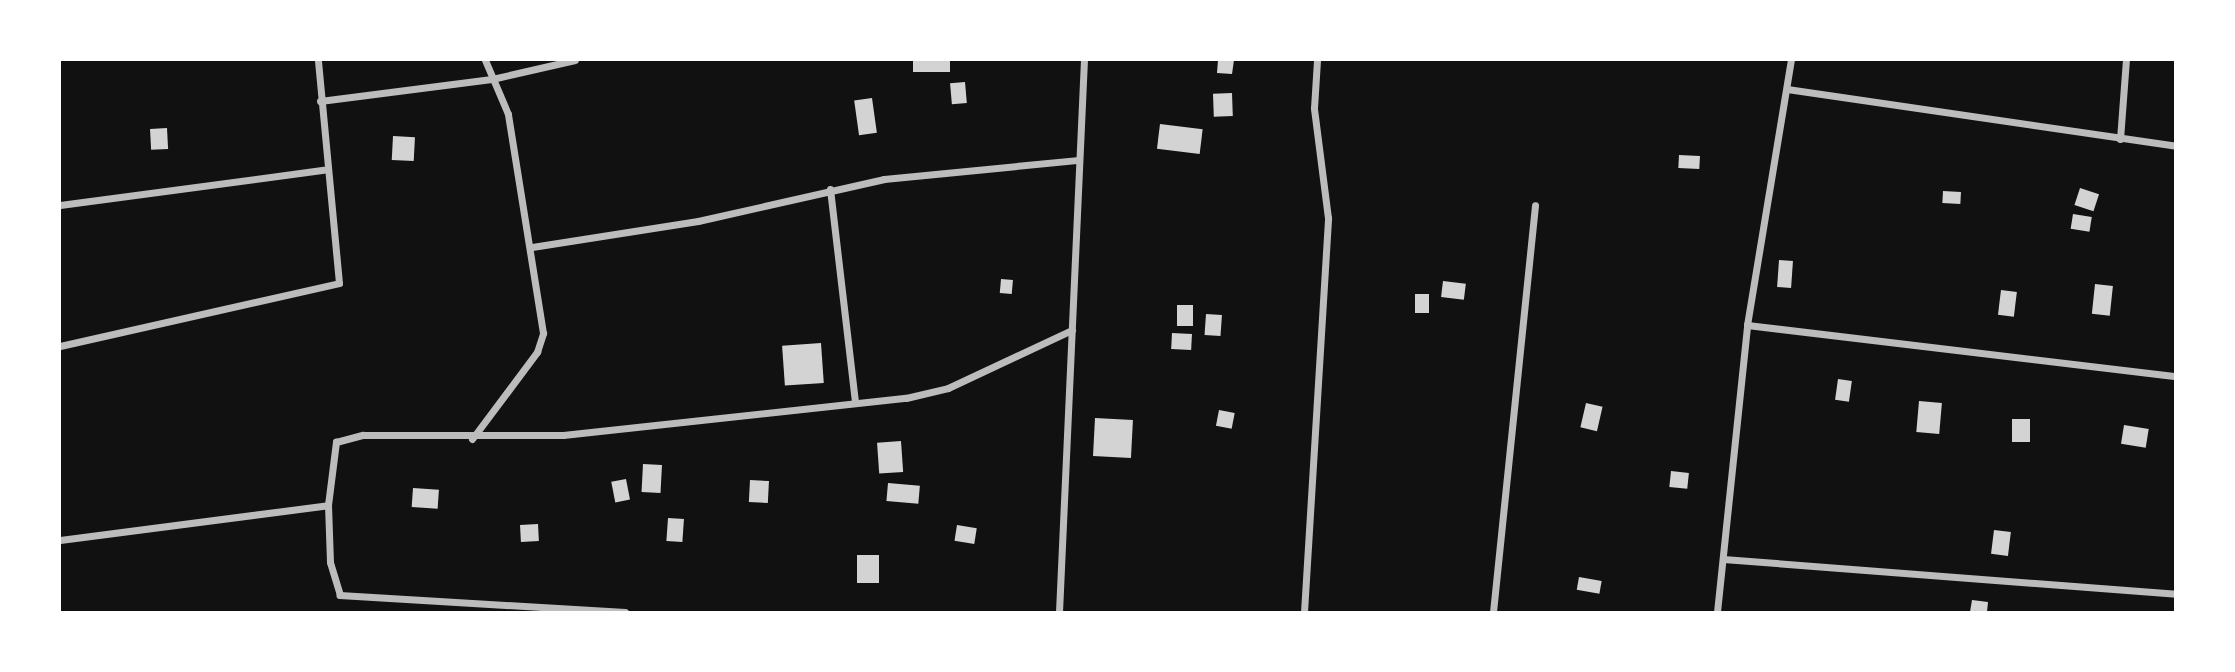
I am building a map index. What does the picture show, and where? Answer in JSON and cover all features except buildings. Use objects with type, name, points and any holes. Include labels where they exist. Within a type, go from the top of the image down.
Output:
[{"type":"street","points":[[60,345],[335,286],[341,267],[324,170],[318,60]]},
{"type":"street","points":[[472,439],[541,344],[532,247],[508,114],[485,60]]},
{"type":"street","points":[[320,101],[492,79],[575,60]]},
{"type":"street","points":[[1059,612],[1084,60]]},
{"type":"street","points":[[1304,612],[1328,218],[1314,108],[1317,60]]},
{"type":"street","points":[[1717,612],[1748,325],[1791,60]]},
{"type":"street","points":[[2120,139],[2126,60]]},
{"type":"street","points":[[1787,89],[2175,146]]},
{"type":"street","points":[[532,247],[698,221],[830,190],[982,166],[1079,160]]},
{"type":"street","points":[[60,205],[324,170]]},
{"type":"street","points":[[830,190],[855,403]]},
{"type":"street","points":[[1493,612],[1535,205]]},
{"type":"street","points":[[1748,325],[2175,376]]},
{"type":"street","points":[[625,612],[340,594],[330,562],[328,505],[336,442],[345,436],[472,439],[855,403],[948,388],[1072,330]]},
{"type":"street","points":[[60,540],[328,505]]},
{"type":"street","points":[[1723,559],[2175,594]]}]
